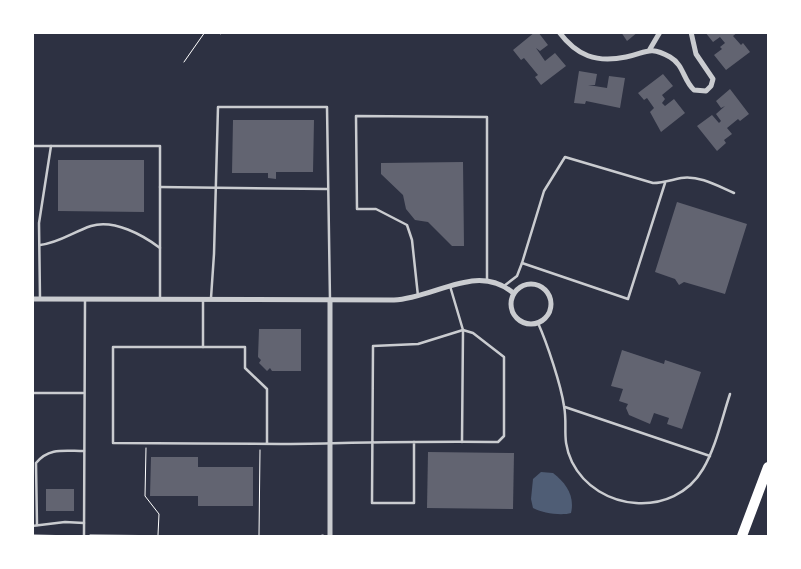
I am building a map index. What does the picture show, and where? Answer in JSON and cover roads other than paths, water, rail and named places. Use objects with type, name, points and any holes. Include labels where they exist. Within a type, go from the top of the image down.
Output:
[{"type":"highway","points":[[742,536],[768,467]]},
{"type":"street","points":[[559,32],[570,46],[587,56],[625,57],[650,49],[677,61],[686,74],[691,88],[697,92],[706,91],[712,83],[712,75],[696,54],[690,32]]},
{"type":"street","points":[[650,49],[660,32]]},
{"type":"street","points":[[32,299],[394,300],[418,298],[469,280],[487,281],[504,286],[512,292]]},
{"type":"street","points":[[530,284],[537,285],[547,291],[551,297],[551,309],[546,318],[538,323],[526,324],[518,319],[512,308],[512,292],[517,287],[530,284]]},
{"type":"street","points":[[330,300],[330,536]]},
{"type":"lane","points":[[211,300],[217,188],[218,107],[327,107],[330,300]]},
{"type":"lane","points":[[418,298],[412,240],[407,225],[376,209],[357,209],[356,116],[487,117],[487,281]]},
{"type":"lane","points":[[32,146],[160,146],[160,300]]},
{"type":"lane","points":[[40,298],[39,223],[51,146]]},
{"type":"lane","points":[[504,286],[517,276],[544,191],[565,158],[653,183],[665,183],[682,178],[706,180],[734,193]]},
{"type":"lane","points":[[522,263],[628,299],[665,183]]},
{"type":"lane","points":[[160,187],[327,188]]},
{"type":"lane","points":[[40,245],[52,244],[90,226],[108,225],[120,227],[160,248]]},
{"type":"lane","points":[[450,286],[462,330],[462,442]]},
{"type":"lane","points":[[84,536],[83,393],[86,298]]},
{"type":"lane","points":[[203,300],[203,347]]},
{"type":"lane","points":[[538,323],[565,407],[565,443],[573,463],[591,485],[606,495],[622,501],[652,503],[674,496],[696,478],[710,456],[730,394]]},
{"type":"lane","points":[[267,444],[268,389],[245,368],[245,347],[114,347],[113,443],[267,444],[330,442],[372,442],[414,442],[493,442],[502,439],[504,357],[473,333],[462,330],[418,344],[373,346],[372,442],[372,503],[414,503],[414,442]]},
{"type":"lane","points":[[32,393],[83,393]]},
{"type":"lane","points":[[565,407],[710,456]]},
{"type":"lane","points":[[37,525],[36,463],[46,452],[55,450],[84,451]]},
{"type":"lane","points":[[32,526],[84,522]]},
{"type":"water","points":[[541,472],[553,473],[562,481],[572,501],[571,513],[552,514],[533,508],[531,499],[533,479]]}]
